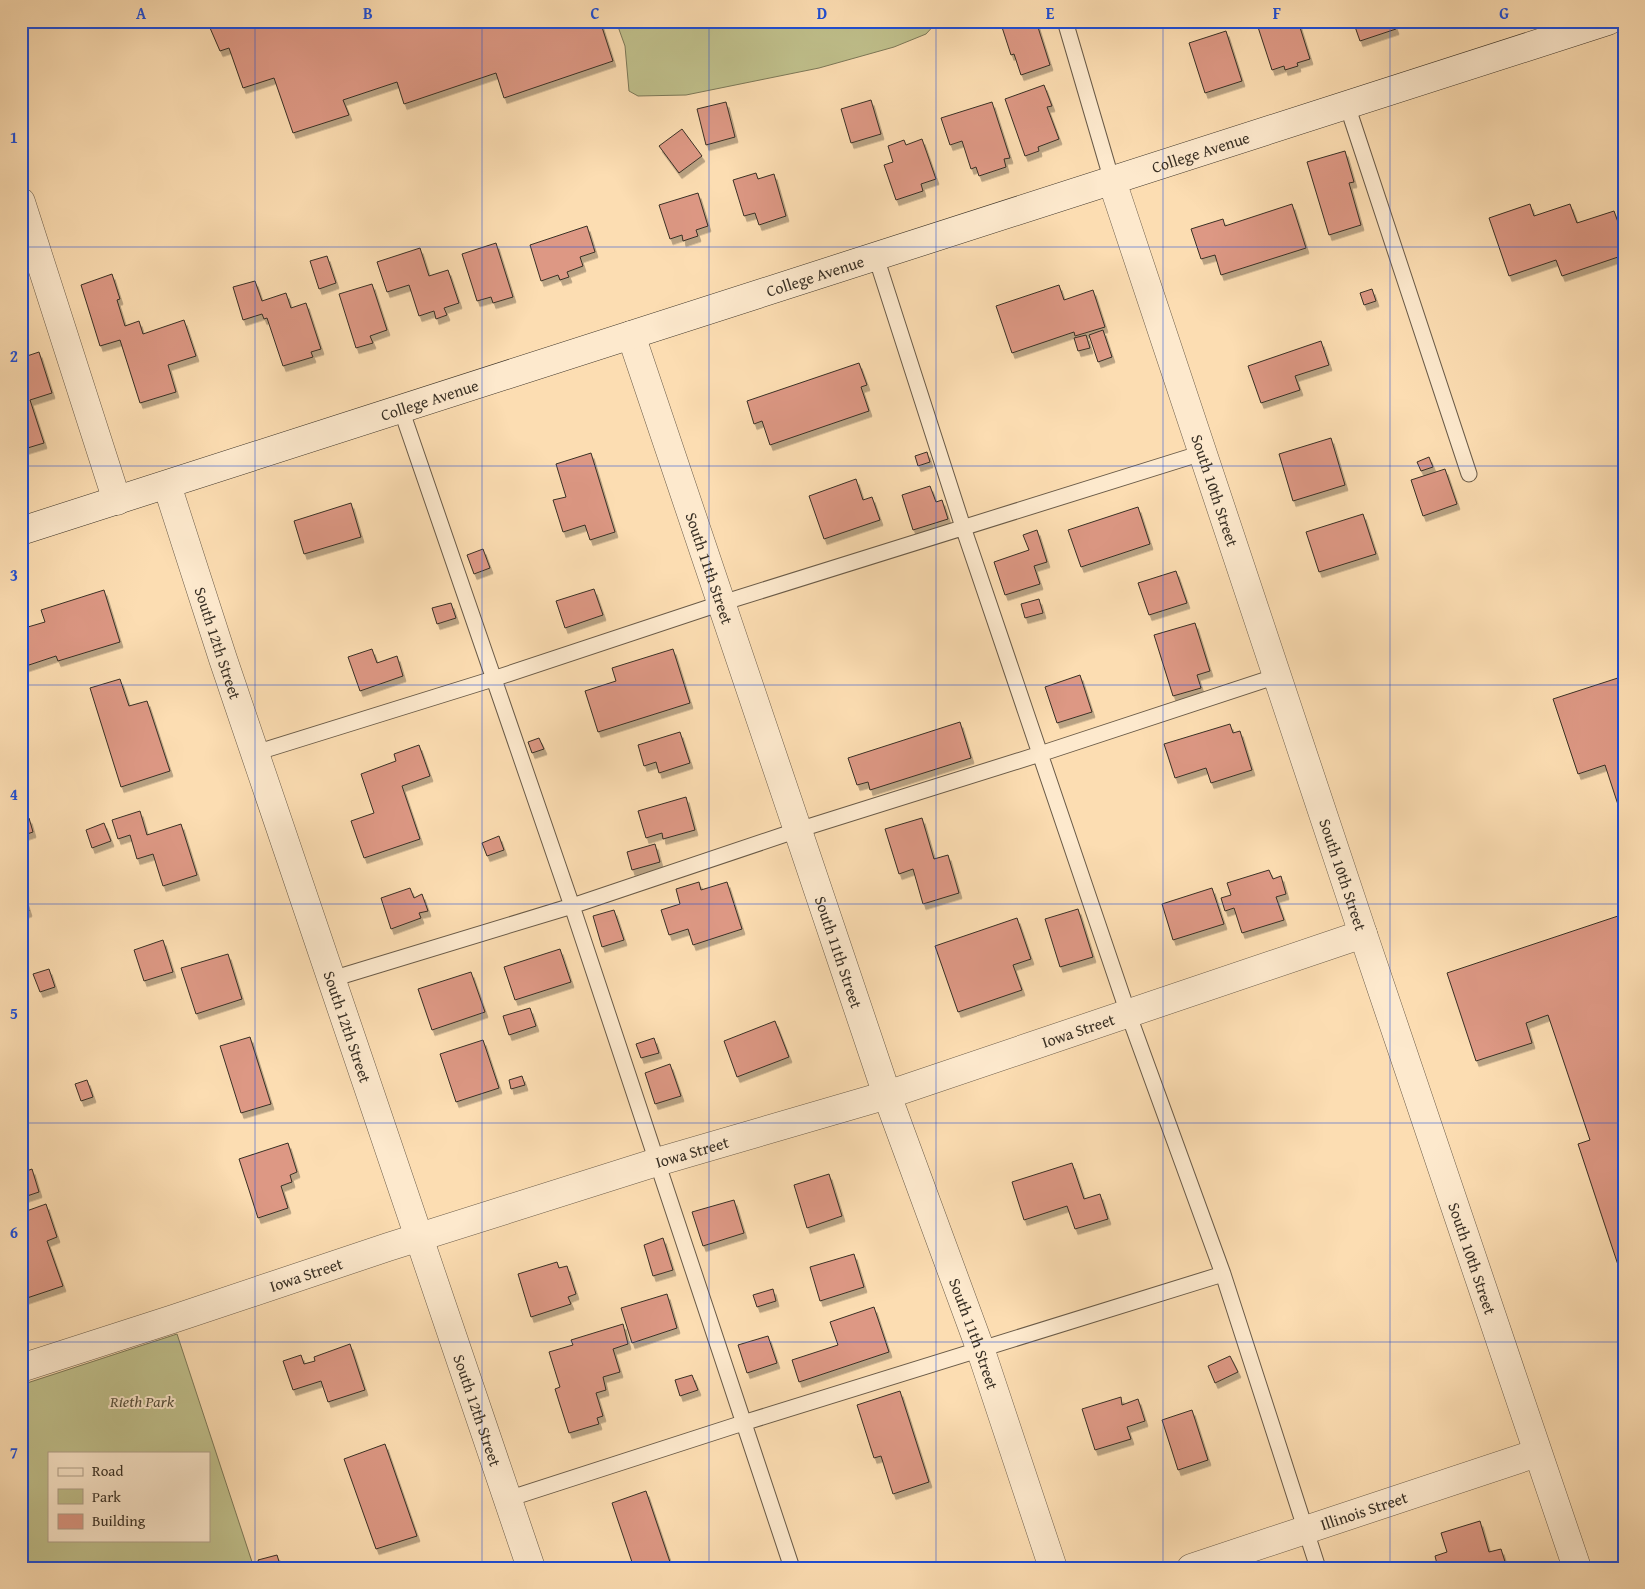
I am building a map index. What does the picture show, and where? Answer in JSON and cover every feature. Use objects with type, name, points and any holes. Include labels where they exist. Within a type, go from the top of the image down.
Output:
[{"type":"street","name":"College Avenue","points":[[21,531],[1608,21]]},
{"type":"street","name":"South 10th Street","points":[[1112,181],[1577,1568]]},
{"type":"street","points":[[21,202],[117,501]]},
{"type":"street","name":"South 11th Street","points":[[631,335],[887,1095],[980,1348],[1053,1568]]},
{"type":"street","name":"South 12th Street","points":[[167,485],[255,753],[531,1568]]},
{"type":"street","name":"Iowa Street","points":[[21,1368],[657,1162],[887,1095],[1363,934]]},
{"type":"street","name":"Illinois Street","points":[[1191,1568],[1537,1453]]},
{"type":"lane","points":[[1065,21],[1112,181]]},
{"type":"lane","points":[[1347,105],[1470,474]]},
{"type":"lane","points":[[876,257],[963,527],[1128,1013],[1223,1274],[1318,1568]]},
{"type":"lane","points":[[402,410],[572,906],[792,1568]]},
{"type":"lane","points":[[255,753],[493,679],[722,603],[1202,453]]},
{"type":"lane","points":[[332,979],[572,906],[798,830],[1040,754],[1277,676]]},
{"type":"lane","points":[[508,1499],[980,1348],[1012,1340],[1223,1274]]},
{"type":"green space","points":[[616,21],[938,21],[926,34],[894,47],[819,68],[686,95],[638,96],[629,91],[625,46]]},
{"type":"green space","name":"Rieth Park","points":[[177,1334],[254,1568],[31,1568],[21,1539],[21,1385]]},
{"type":"building","points":[[207,21],[600,21],[613,61],[504,98],[496,73],[404,104],[397,82],[343,100],[349,115],[293,133],[274,78],[243,88],[229,48],[220,51]]},
{"type":"building","points":[[1000,21],[1036,21],[1050,65],[1021,75],[1014,54],[1011,55]]},
{"type":"building","points":[[1256,21],[1298,21],[1310,59],[1297,63],[1298,66],[1285,70],[1284,66],[1272,70]]},
{"type":"building","points":[[1353,21],[1393,21],[1396,29],[1360,41]]},
{"type":"building","points":[[1226,31],[1242,81],[1205,93],[1189,43]]},
{"type":"building","points":[[1044,85],[1052,106],[1047,107],[1059,139],[1038,147],[1039,151],[1025,156],[1005,99]]},
{"type":"building","points":[[871,100],[881,134],[851,143],[841,109]]},
{"type":"building","points":[[726,102],[735,137],[706,145],[697,109]]},
{"type":"building","points":[[992,102],[1010,158],[1004,159],[1006,167],[979,176],[976,167],[971,169],[962,141],[950,145],[941,118]]},
{"type":"building","points":[[682,129],[702,156],[679,173],[659,146]]},
{"type":"building","points":[[922,139],[936,179],[921,184],[923,191],[896,200],[884,165],[893,162],[888,146],[904,140],[906,145]]},
{"type":"building","points":[[1345,151],[1354,182],[1349,183],[1361,225],[1329,235],[1307,162]]},
{"type":"building","points":[[756,173],[758,179],[774,174],[786,216],[759,225],[755,213],[744,216],[733,180]]},
{"type":"building","points":[[698,193],[708,226],[696,230],[698,236],[683,241],[682,235],[670,239],[659,205]]},
{"type":"building","points":[[1292,204],[1306,248],[1221,275],[1215,255],[1201,259],[1191,229],[1223,219],[1225,226]]},
{"type":"building","points":[[1530,204],[1534,216],[1570,204],[1577,223],[1614,211],[1624,239],[1624,255],[1562,276],[1556,260],[1509,276],[1489,218]]},
{"type":"building","points":[[587,226],[595,252],[580,257],[583,266],[567,272],[569,277],[560,280],[558,275],[541,281],[530,245]]},
{"type":"building","points":[[496,243],[513,297],[493,303],[491,297],[477,301],[462,254]]},
{"type":"building","points":[[420,248],[429,276],[448,270],[459,303],[444,308],[447,315],[436,319],[434,311],[419,316],[409,285],[387,292],[377,262]]},
{"type":"building","points":[[327,256],[336,283],[319,289],[310,261]]},
{"type":"building","points":[[112,274],[120,299],[117,300],[125,326],[139,321],[143,334],[184,320],[196,356],[168,365],[176,392],[140,403],[120,340],[100,346],[81,285]]},
{"type":"building","points":[[255,281],[262,301],[286,293],[291,308],[306,303],[321,349],[311,352],[313,357],[283,366],[267,318],[264,319],[262,314],[243,320],[233,287]]},
{"type":"building","points":[[372,284],[387,330],[370,336],[373,343],[356,348],[339,294]]},
{"type":"building","points":[[1059,285],[1064,300],[1093,290],[1105,327],[1075,336],[1074,332],[1012,353],[996,306]]},
{"type":"building","points":[[1372,289],[1376,301],[1364,305],[1360,293]]},
{"type":"building","points":[[1103,330],[1112,357],[1098,362],[1089,335]]},
{"type":"building","points":[[1086,335],[1090,348],[1078,351],[1074,338]]},
{"type":"building","points":[[1321,341],[1329,365],[1295,376],[1300,390],[1261,403],[1248,366]]},
{"type":"building","points":[[39,352],[52,393],[30,400],[44,443],[21,450],[21,358]]},
{"type":"building","points":[[859,363],[867,385],[861,387],[869,411],[770,445],[762,421],[754,424],[747,401]]},
{"type":"building","points":[[1331,438],[1345,485],[1293,501],[1279,454]]},
{"type":"building","points":[[927,452],[930,462],[918,466],[915,456]]},
{"type":"building","points":[[591,453],[615,532],[590,540],[585,525],[563,532],[553,500],[566,497],[556,464]]},
{"type":"building","points":[[1429,457],[1433,467],[1421,471],[1417,462]]},
{"type":"building","points":[[1445,469],[1457,504],[1423,516],[1411,480]]},
{"type":"building","points":[[856,479],[863,500],[872,497],[880,520],[824,539],[809,496]]},
{"type":"building","points":[[930,486],[936,502],[942,500],[948,519],[913,530],[902,495]]},
{"type":"building","points":[[351,503],[361,537],[304,554],[294,521]]},
{"type":"building","points":[[1138,507],[1150,544],[1081,567],[1068,530]]},
{"type":"building","points":[[1363,514],[1376,554],[1319,572],[1306,532]]},
{"type":"building","points":[[1037,530],[1047,562],[1034,566],[1040,584],[1005,595],[994,562],[1029,550],[1023,535]]},
{"type":"building","points":[[483,549],[490,568],[474,574],[467,555]]},
{"type":"building","points":[[1176,571],[1187,603],[1149,615],[1138,583]]},
{"type":"building","points":[[594,589],[603,615],[565,628],[556,601]]},
{"type":"building","points":[[104,590],[120,642],[58,661],[56,656],[26,666],[21,652],[21,629],[45,622],[41,610]]},
{"type":"building","points":[[1039,599],[1043,613],[1025,618],[1021,604]]},
{"type":"building","points":[[451,603],[456,618],[437,624],[432,608]]},
{"type":"building","points":[[1195,623],[1210,671],[1197,675],[1201,688],[1173,696],[1154,635]]},
{"type":"building","points":[[372,649],[377,663],[397,656],[403,676],[360,691],[348,657]]},
{"type":"building","points":[[673,649],[690,703],[598,732],[585,691],[616,681],[612,668]]},
{"type":"building","points":[[1080,675],[1092,712],[1057,723],[1045,687]]},
{"type":"building","points":[[1624,676],[1624,823],[1605,765],[1578,774],[1553,699]]},
{"type":"building","points":[[120,679],[129,706],[147,701],[170,771],[121,787],[90,688]]},
{"type":"building","points":[[960,722],[971,758],[870,790],[868,782],[857,785],[848,758]]},
{"type":"building","points":[[1230,724],[1233,733],[1240,731],[1252,770],[1211,783],[1206,768],[1175,778],[1164,744]]},
{"type":"building","points":[[680,732],[690,763],[659,773],[656,762],[644,766],[638,745]]},
{"type":"building","points":[[539,738],[544,749],[532,753],[528,742]]},
{"type":"building","points":[[419,745],[430,776],[402,786],[420,839],[364,858],[351,821],[374,813],[361,774],[396,761],[394,754]]},
{"type":"building","points":[[686,797],[695,830],[663,839],[662,833],[646,838],[638,811]]},
{"type":"building","points":[[140,811],[147,835],[181,824],[197,875],[163,886],[153,854],[137,859],[130,835],[118,839],[112,820]]},
{"type":"building","points":[[29,818],[33,832],[21,836],[21,820]]},
{"type":"building","points":[[922,818],[934,859],[948,855],[959,893],[923,904],[913,869],[899,874],[885,829]]},
{"type":"building","points":[[104,823],[111,841],[92,848],[86,830]]},
{"type":"building","points":[[499,836],[504,850],[487,856],[482,843]]},
{"type":"building","points":[[655,844],[660,862],[632,870],[627,852]]},
{"type":"building","points":[[1269,870],[1273,879],[1281,876],[1286,894],[1276,897],[1284,920],[1242,933],[1234,908],[1225,911],[1221,898],[1231,895],[1227,883]]},
{"type":"building","points":[[699,882],[701,890],[727,882],[742,929],[693,945],[688,929],[669,935],[661,910],[680,904],[676,889]]},
{"type":"building","points":[[410,888],[414,898],[422,894],[428,911],[419,913],[421,918],[391,929],[381,898]]},
{"type":"building","points":[[1212,888],[1224,924],[1173,940],[1162,904]]},
{"type":"building","points":[[24,895],[29,911],[21,914],[21,896]]},
{"type":"building","points":[[1078,909],[1093,957],[1060,967],[1045,919]]},
{"type":"building","points":[[614,910],[624,940],[602,947],[593,916]]},
{"type":"building","points":[[1624,914],[1624,1283],[1578,1144],[1590,1140],[1548,1015],[1526,1023],[1532,1043],[1476,1061],[1447,973]]},
{"type":"building","points":[[1017,918],[1031,959],[1013,965],[1022,990],[958,1012],[935,946]]},
{"type":"building","points":[[163,940],[173,972],[144,981],[134,950]]},
{"type":"building","points":[[560,949],[571,982],[515,1000],[504,967]]},
{"type":"building","points":[[228,954],[242,999],[196,1014],[181,968]]},
{"type":"building","points":[[49,969],[55,987],[40,992],[33,974]]},
{"type":"building","points":[[471,972],[485,1012],[432,1030],[418,989]]},
{"type":"building","points":[[530,1008],[536,1026],[509,1035],[503,1016]]},
{"type":"building","points":[[775,1021],[789,1057],[737,1077],[724,1041]]},
{"type":"building","points":[[250,1037],[271,1104],[241,1113],[220,1046]]},
{"type":"building","points":[[654,1038],[659,1053],[641,1058],[636,1044]]},
{"type":"building","points":[[483,1040],[499,1088],[456,1102],[440,1054]]},
{"type":"building","points":[[670,1064],[681,1096],[655,1104],[645,1073]]},
{"type":"building","points":[[522,1076],[525,1085],[511,1089],[509,1080]]},
{"type":"building","points":[[87,1080],[93,1097],[81,1101],[75,1084]]},
{"type":"building","points":[[288,1143],[297,1172],[290,1175],[292,1182],[281,1186],[288,1208],[258,1218],[239,1159]]},
{"type":"building","points":[[1072,1163],[1084,1199],[1100,1194],[1108,1219],[1075,1229],[1067,1206],[1024,1220],[1012,1182]]},
{"type":"building","points":[[32,1169],[39,1192],[21,1198],[21,1173]]},
{"type":"building","points":[[829,1174],[842,1216],[807,1228],[794,1185]]},
{"type":"building","points":[[734,1200],[744,1233],[703,1246],[692,1212]]},
{"type":"building","points":[[46,1204],[57,1237],[47,1241],[63,1286],[21,1300],[21,1213]]},
{"type":"building","points":[[663,1238],[673,1270],[653,1276],[644,1245]]},
{"type":"building","points":[[854,1254],[864,1287],[820,1301],[810,1267]]},
{"type":"building","points":[[557,1262],[559,1268],[567,1266],[576,1294],[568,1297],[571,1304],[531,1317],[518,1274]]},
{"type":"building","points":[[773,1289],[776,1301],[757,1307],[753,1295]]},
{"type":"building","points":[[667,1294],[677,1328],[632,1343],[621,1308]]},
{"type":"building","points":[[874,1307],[889,1352],[799,1382],[792,1360],[838,1345],[830,1322]]},
{"type":"building","points":[[623,1324],[628,1344],[613,1349],[620,1372],[603,1377],[606,1390],[596,1393],[603,1416],[597,1418],[599,1424],[569,1433],[555,1389],[560,1387],[549,1352],[573,1345],[571,1340]]},
{"type":"building","points":[[768,1336],[777,1363],[747,1373],[738,1345]]},
{"type":"building","points":[[350,1344],[365,1390],[328,1402],[321,1381],[293,1390],[283,1361],[301,1355],[304,1364],[315,1361],[314,1357]]},
{"type":"building","points":[[1230,1356],[1238,1372],[1215,1383],[1208,1366]]},
{"type":"building","points":[[692,1375],[698,1390],[680,1396],[675,1380]]},
{"type":"building","points":[[900,1391],[929,1482],[893,1494],[881,1456],[874,1458],[857,1405]]},
{"type":"building","points":[[1121,1397],[1122,1405],[1138,1399],[1145,1421],[1127,1427],[1131,1439],[1095,1450],[1082,1409]]},
{"type":"building","points":[[1192,1410],[1208,1460],[1178,1470],[1162,1420]]},
{"type":"building","points":[[385,1444],[417,1536],[376,1549],[344,1459]]},
{"type":"building","points":[[646,1491],[672,1568],[634,1568],[612,1503]]},
{"type":"building","points":[[1480,1521],[1489,1552],[1501,1549],[1507,1568],[1438,1568],[1435,1556],[1447,1552],[1441,1533]]},
{"type":"building","points":[[277,1555],[281,1568],[261,1568],[258,1560]]}]
